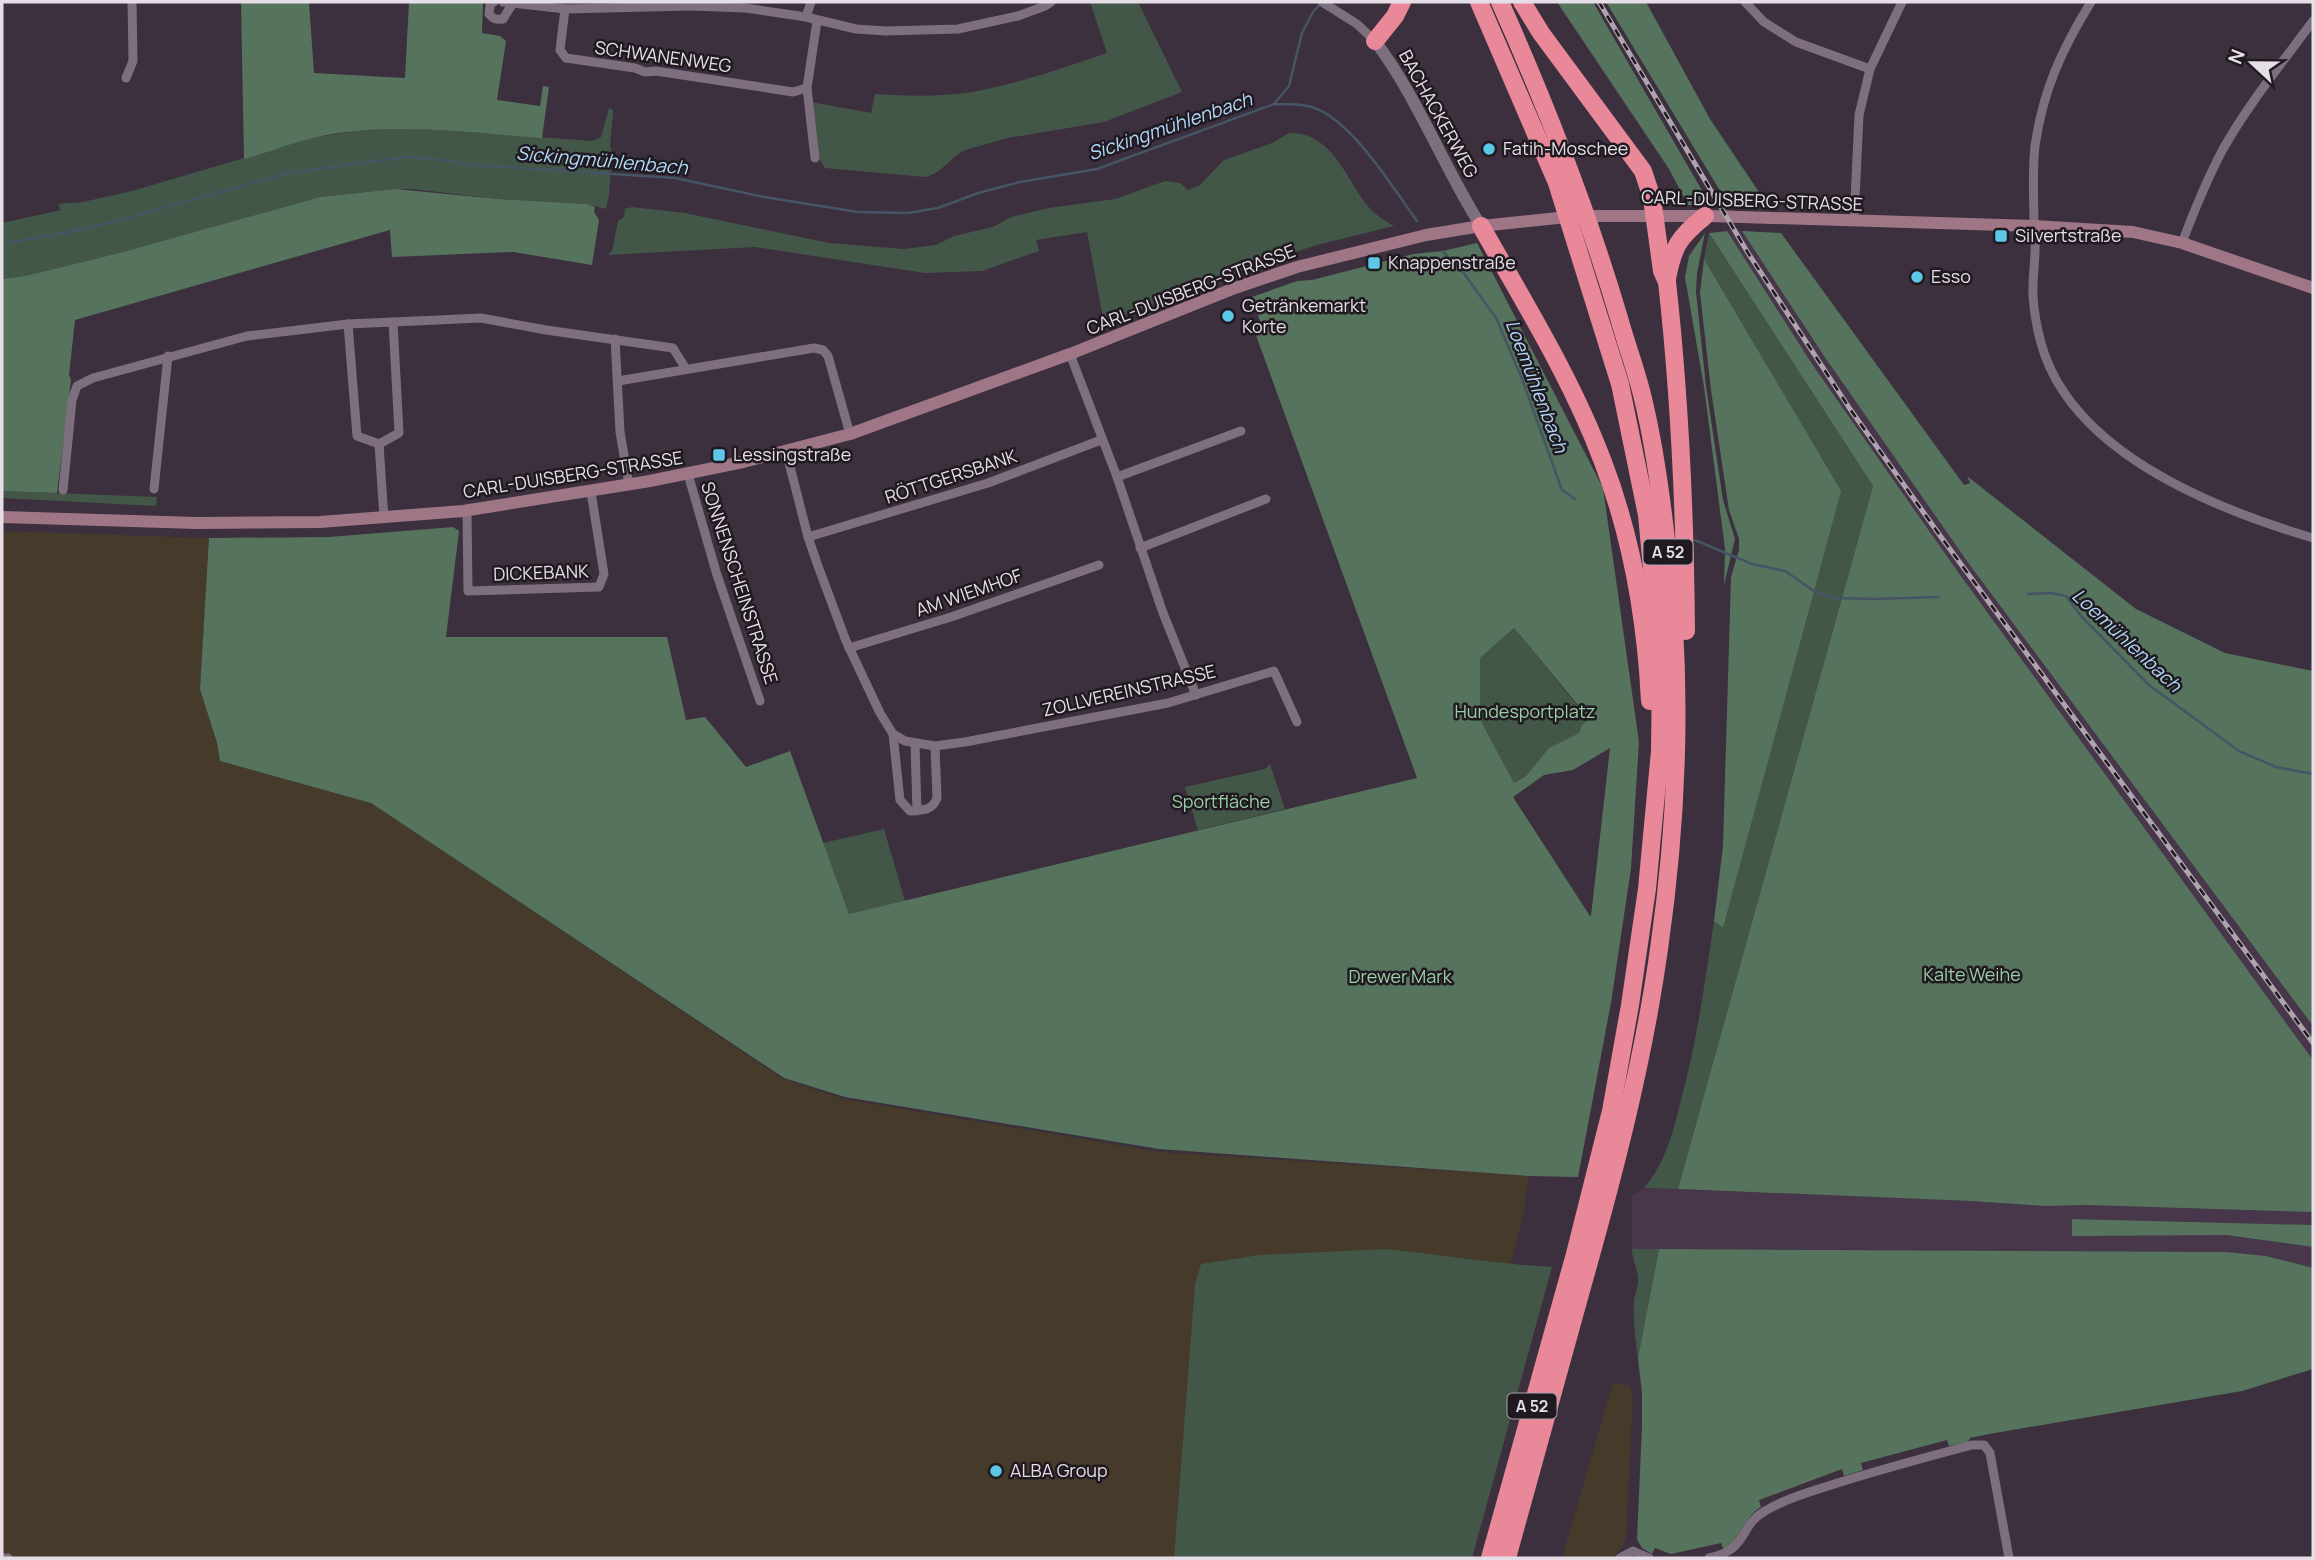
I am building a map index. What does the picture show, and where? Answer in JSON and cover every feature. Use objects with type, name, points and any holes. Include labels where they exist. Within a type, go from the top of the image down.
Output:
[{"type":"highway","points":[[1375,41],[1395,16],[1402,2]]},
{"type":"highway","name":"A 52","points":[[1479,2],[1598,246],[1644,403],[1660,487],[1671,573],[1677,658],[1677,742],[1669,867],[1647,1021],[1583,1255],[1507,1558]]},
{"type":"highway","name":"A 52","points":[[1500,2],[1539,89],[1566,182],[1579,247],[1620,384],[1647,516],[1661,666],[1660,751],[1647,888],[1601,1186]]},
{"type":"highway","points":[[1522,2],[1541,33],[1643,171],[1651,189],[1662,271],[1667,282],[1677,370],[1685,572],[1686,729],[1680,830],[1669,867]]},
{"type":"highway","points":[[1667,282],[1677,243],[1705,216]]},
{"type":"highway","points":[[1481,226],[1533,318],[1603,462],[1625,531],[1640,598],[1647,650],[1651,729],[1660,751]]},
{"type":"highway","name":"A 52","points":[[1490,1558],[1583,1255]]},
{"type":"main road","name":"CARL-DUISBERG-STRASSE","points":[[2,517],[197,523],[320,523],[384,519],[467,511],[688,474],[850,434],[1297,267],[1378,245],[1481,226],[1577,216],[1705,216],[2034,226],[2133,232],[2182,243],[2313,288]]},
{"type":"street","points":[[126,78],[133,61],[132,2]]},
{"type":"street","points":[[494,2],[488,9],[489,14],[498,20],[503,19],[508,3],[565,9],[745,8],[806,17],[856,29],[886,31],[958,29],[1018,16],[1051,2]]},
{"type":"street","points":[[806,17],[810,2]]},
{"type":"street","name":"BACHACKERWEG","points":[[1322,2],[1357,24],[1375,41],[1405,85],[1481,226]]},
{"type":"street","points":[[1854,221],[1859,115],[1870,69],[1902,2]]},
{"type":"street","points":[[2091,2],[2062,52],[2046,92],[2035,148],[2036,237],[2033,297],[2042,344],[2056,380],[2070,402],[2109,440],[2149,470],[2204,500],[2270,526],[2313,538]]},
{"type":"street","points":[[1747,3],[1764,22],[1796,42],[1870,69]]},
{"type":"street","name":"SCHWANENWEG","points":[[565,9],[559,50],[566,58],[635,68],[645,72],[656,71],[793,92],[807,88]]},
{"type":"street","points":[[815,158],[807,88],[817,21]]},
{"type":"street","points":[[2182,243],[2223,149],[2254,99],[2311,28]]},
{"type":"street","points":[[63,490],[72,400],[77,386],[93,378],[247,336],[348,324],[481,318],[673,348],[686,369]]},
{"type":"street","points":[[379,444],[398,433],[393,322]]},
{"type":"street","points":[[348,324],[357,436],[379,444]]},
{"type":"street","points":[[615,339],[620,432],[629,485]]},
{"type":"street","points":[[618,381],[814,348],[823,350],[828,356],[850,434]]},
{"type":"street","points":[[1070,354],[1196,695]]},
{"type":"street","points":[[154,489],[168,356]]},
{"type":"street","points":[[1117,477],[1241,431]]},
{"type":"street","name":"RÖTTGERSBANK","points":[[808,537],[988,483],[1101,440]]},
{"type":"street","points":[[379,444],[384,519]]},
{"type":"street","points":[[786,451],[808,537],[849,648],[893,734],[900,800],[910,811],[930,808],[937,798],[934,746]]},
{"type":"street","name":"SONNENSCHEINSTRASSE","points":[[688,474],[717,575],[760,701]]},
{"type":"street","name":"DICKEBANK","points":[[467,511],[468,591],[599,587],[604,574],[591,492]]},
{"type":"street","points":[[1140,548],[1266,499]]},
{"type":"street","name":"AM WIEMHOF","points":[[849,648],[951,617],[1099,565]]},
{"type":"street","name":"ZOLLVEREINSTRASSE","points":[[893,734],[915,744],[934,746],[992,737],[1168,703],[1274,671],[1297,722]]},
{"type":"street","points":[[915,744],[917,811]]},
{"type":"street","points":[[1709,1558],[1728,1553],[1763,1511],[1811,1491],[1861,1475],[1972,1445],[1984,1445],[1990,1453],[2008,1558]]},
{"type":"street","points":[[1620,1558],[1633,1551],[1649,1558]]},
{"type":"street","points":[[2,1558],[8,1558]]},
{"type":"shaded area","points":[[1727,231],[1742,231],[1824,356],[1969,564],[2313,1026],[2313,1060],[1958,572],[1812,364]]},
{"type":"shaded area","points":[[2,531],[209,538],[200,689],[220,761],[371,803],[783,1079],[844,1099],[1160,1152],[1529,1176],[1523,1216],[1436,1558],[2,1558]]},
{"type":"shaded area","points":[[1644,1188],[2045,1206],[2313,1212],[2313,1225],[2072,1219],[2072,1235],[2226,1235],[2312,1247],[2313,1268],[2266,1256],[2226,1252],[1632,1249],[1632,1195]]},
{"type":"shaded area","points":[[1613,1382],[1630,1386],[1633,1397],[1626,1538],[1622,1548],[1612,1558],[1562,1558]]},
{"type":"green space","points":[[241,2],[309,2],[314,73],[405,78],[409,2],[483,2],[482,33],[500,36],[506,41],[497,100],[540,106],[543,86],[549,87],[542,138],[384,129],[332,134],[244,159]]},
{"type":"green space","points":[[1090,2],[1138,2],[1182,92],[1104,122],[1008,138],[965,150],[937,172],[925,177],[825,168],[819,159],[811,102],[871,113],[875,94],[948,95],[989,89],[1107,53]]},
{"type":"green space","points":[[1557,2],[1593,2],[1711,206],[1688,205],[1669,169]]},
{"type":"green space","points":[[1606,2],[1646,2],[1710,119],[1767,204],[1728,204]]},
{"type":"green space","points":[[609,108],[613,110],[610,146],[612,152],[606,209],[587,204],[499,199],[412,189],[320,197],[123,252],[2,279],[2,223],[61,210],[58,204],[83,202],[132,191],[312,138],[355,131],[400,128],[592,141],[601,137]]},
{"type":"green space","points":[[1289,133],[1304,135],[1327,148],[1370,208],[1394,226],[1270,260],[1104,323],[1087,232],[1036,240],[1039,251],[982,271],[925,273],[755,247],[608,255],[612,251],[618,221],[624,217],[625,209],[632,207],[685,213],[829,243],[904,249],[936,245],[954,236],[993,227],[1011,217],[1049,208],[1115,199],[1165,181],[1180,183],[1188,190],[1200,185],[1224,160],[1272,143]]},
{"type":"green space","points":[[395,189],[587,204],[595,207],[594,212],[599,220],[592,265],[513,252],[392,257],[390,230],[75,320],[69,375],[71,380],[57,493],[2,491],[2,279],[123,252],[320,197]]},
{"type":"green space","name":"Kalte Weihe","points":[[1727,231],[1812,364],[1958,572],[2313,1060],[2313,1212],[2045,1206],[1678,1189],[1873,486],[1709,233]]},
{"type":"green space","points":[[1742,231],[1781,233],[1964,485],[1970,483],[1967,476],[2136,609],[2225,653],[2313,671],[2313,1026],[1969,564],[1824,356]]},
{"type":"green space","points":[[1705,233],[1696,292],[1706,386],[1723,500],[1735,539],[1724,585],[1725,549],[1704,387],[1685,277],[1689,256]]},
{"type":"green space","points":[[1709,233],[1873,486],[1678,1189],[1644,1188],[1658,1168],[1675,1124],[1696,1034],[1714,921],[1723,928],[1840,491],[1704,259]]},
{"type":"green space","name":"Drewer Mark","points":[[1477,243],[1603,488],[1639,742],[1631,868],[1611,1003],[1578,1177],[1529,1176],[1159,1149],[845,1097],[784,1078],[371,803],[220,761],[200,689],[209,538],[329,537],[453,527],[459,531],[446,637],[667,637],[686,720],[705,717],[746,767],[790,751],[849,914],[1417,778],[1253,327],[1261,324],[1252,297],[1297,281],[1312,280],[1413,254],[1443,251]],"holes":[[[1514,628],[1591,718],[1582,725],[1579,733],[1549,748],[1526,776],[1514,783],[1480,719],[1480,658]],[[1610,748],[1591,916],[1590,916],[1513,797],[1544,775],[1573,770]]]},
{"type":"green space","points":[[1704,259],[1841,491],[1723,928],[1714,921],[1723,846],[1731,577],[1739,550],[1739,539],[1729,510],[1711,390],[1700,293]]},
{"type":"green space","points":[[2,491],[157,497],[156,506],[2,498]]},
{"type":"green space","name":"Hundesportplatz","points":[[1514,628],[1576,704],[1592,718],[1582,725],[1579,733],[1549,748],[1526,776],[1514,783],[1480,719],[1480,658]]},
{"type":"green space","name":"Sportfläche","points":[[1270,764],[1285,809],[1198,830],[1185,787],[1265,769]]},
{"type":"green space","points":[[884,829],[905,901],[849,914],[823,843]]},
{"type":"green space","points":[[2072,1219],[2313,1225],[2313,1247],[2226,1235],[2072,1236]]},
{"type":"green space","points":[[1386,1249],[1552,1267],[1472,1558],[1174,1558],[1195,1284],[1201,1264],[1260,1255]]},
{"type":"green space","points":[[1632,1249],[1659,1249],[1638,1358],[1634,1299],[1638,1281]]},
{"type":"green space","points":[[1659,1249],[2226,1252],[2266,1256],[2313,1268],[2313,1369],[2242,1391],[1989,1434],[1949,1446],[1947,1440],[1861,1463],[1863,1470],[1844,1476],[1842,1469],[1759,1500],[1761,1507],[1750,1516],[1724,1550],[1721,1543],[1671,1554],[1655,1548],[1652,1554],[1642,1548],[1637,1539],[1642,1427],[1638,1358]]},
{"type":"waterway","points":[[1274,104],[1289,86],[1302,33],[1320,4]]},
{"type":"waterway","name":"Sickingmühlenbach","points":[[2,244],[113,222],[288,173],[406,157],[474,165],[675,178],[764,197],[858,212],[908,213],[938,208],[978,193],[1020,182],[1097,169],[1274,104],[1317,109],[1345,128],[1372,158],[1417,221]]},
{"type":"waterway","name":"Loemühlenbach","points":[[1442,251],[1460,268],[1496,318],[1522,379],[1562,490],[1575,499]]},
{"type":"waterway","name":"Loemühlenbach","points":[[1695,540],[1752,564],[1785,571],[1814,591],[1834,598],[1939,597]]},
{"type":"waterway","name":"Loemühlenbach","points":[[2028,594],[2051,593],[2066,596],[2081,616],[2149,685],[2239,751],[2276,767],[2313,774]]},
{"type":"railway","points":[[1599,2],[1748,253],[1850,409],[2313,1043]]},
{"type":"place","name":"Fatih-Moschee","points":[[1489,149]]},
{"type":"place","name":"Silvertstraße","points":[[2001,236]]},
{"type":"place","name":"Knappenstraße","points":[[1374,263]]},
{"type":"place","name":"Esso","points":[[1917,277]]},
{"type":"place","name":"Getränkemarkt Korte","points":[[1228,316]]},
{"type":"place","name":"Lessingstraße","points":[[719,455]]},
{"type":"place","name":"ALBA Group","points":[[996,1471]]}]
